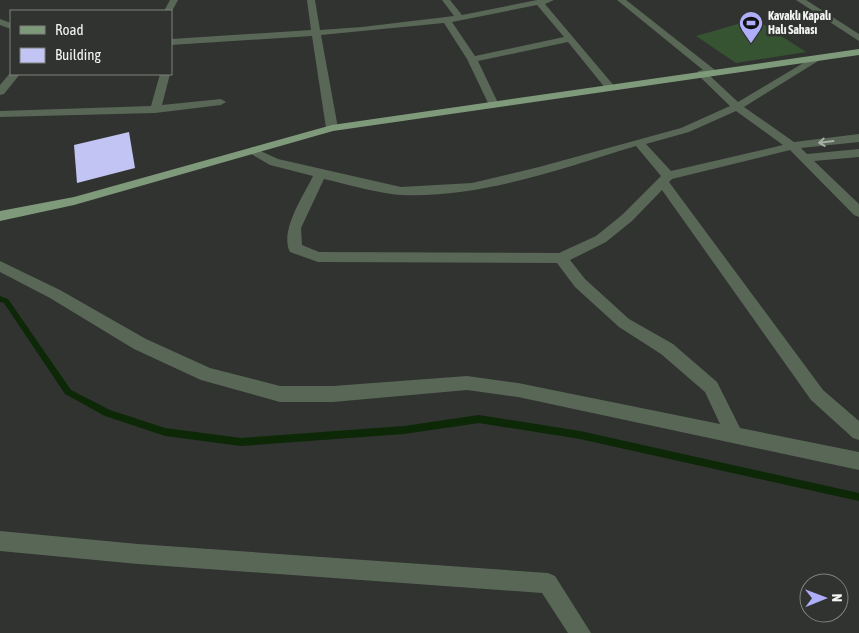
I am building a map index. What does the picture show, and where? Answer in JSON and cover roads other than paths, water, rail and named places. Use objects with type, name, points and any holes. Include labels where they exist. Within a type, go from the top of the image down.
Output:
[{"type":"main road","points":[[0,216],[74,201],[332,128],[859,52]]},
{"type":"street","points":[[311,0],[332,128]]},
{"type":"street","points":[[446,0],[459,17]]},
{"type":"street","points":[[173,42],[362,30],[447,20],[550,0]]},
{"type":"street","points":[[621,0],[707,73],[737,107],[792,146],[859,212]]},
{"type":"street","points":[[800,0],[859,38]]},
{"type":"street","points":[[539,2],[610,87]]},
{"type":"street","points":[[447,20],[472,59],[494,105]]},
{"type":"street","points":[[472,59],[570,39]]},
{"type":"street","points":[[252,151],[274,162],[401,191],[472,187],[541,171],[685,130],[737,107],[818,58]]},
{"type":"street","points":[[0,92],[14,75]]},
{"type":"street","points":[[155,110],[165,75]]},
{"type":"street","points":[[0,114],[67,114],[155,110],[221,102]]},
{"type":"street","points":[[320,174],[294,228],[295,248],[318,257],[561,258],[602,240],[627,218],[665,179],[792,146],[859,138]]},
{"type":"street","points":[[638,142],[817,395],[859,432]]},
{"type":"street","points":[[805,158],[859,153]]},
{"type":"street","points":[[561,258],[580,283],[624,323],[667,349],[711,387],[734,434]]},
{"type":"street","points":[[0,266],[55,294],[140,344],[207,375],[280,394],[333,394],[467,383],[518,390],[859,461]]},
{"type":"street","points":[[0,541],[138,554],[548,582],[580,633]]},
{"type":"waterway","points":[[0,299],[6,301],[68,392],[108,413],[165,432],[241,442],[404,430],[479,419],[580,435],[859,497]]},
{"type":"place","name":"Kavaklı Kapalı Halı Sahası","points":[[751,44]]}]
